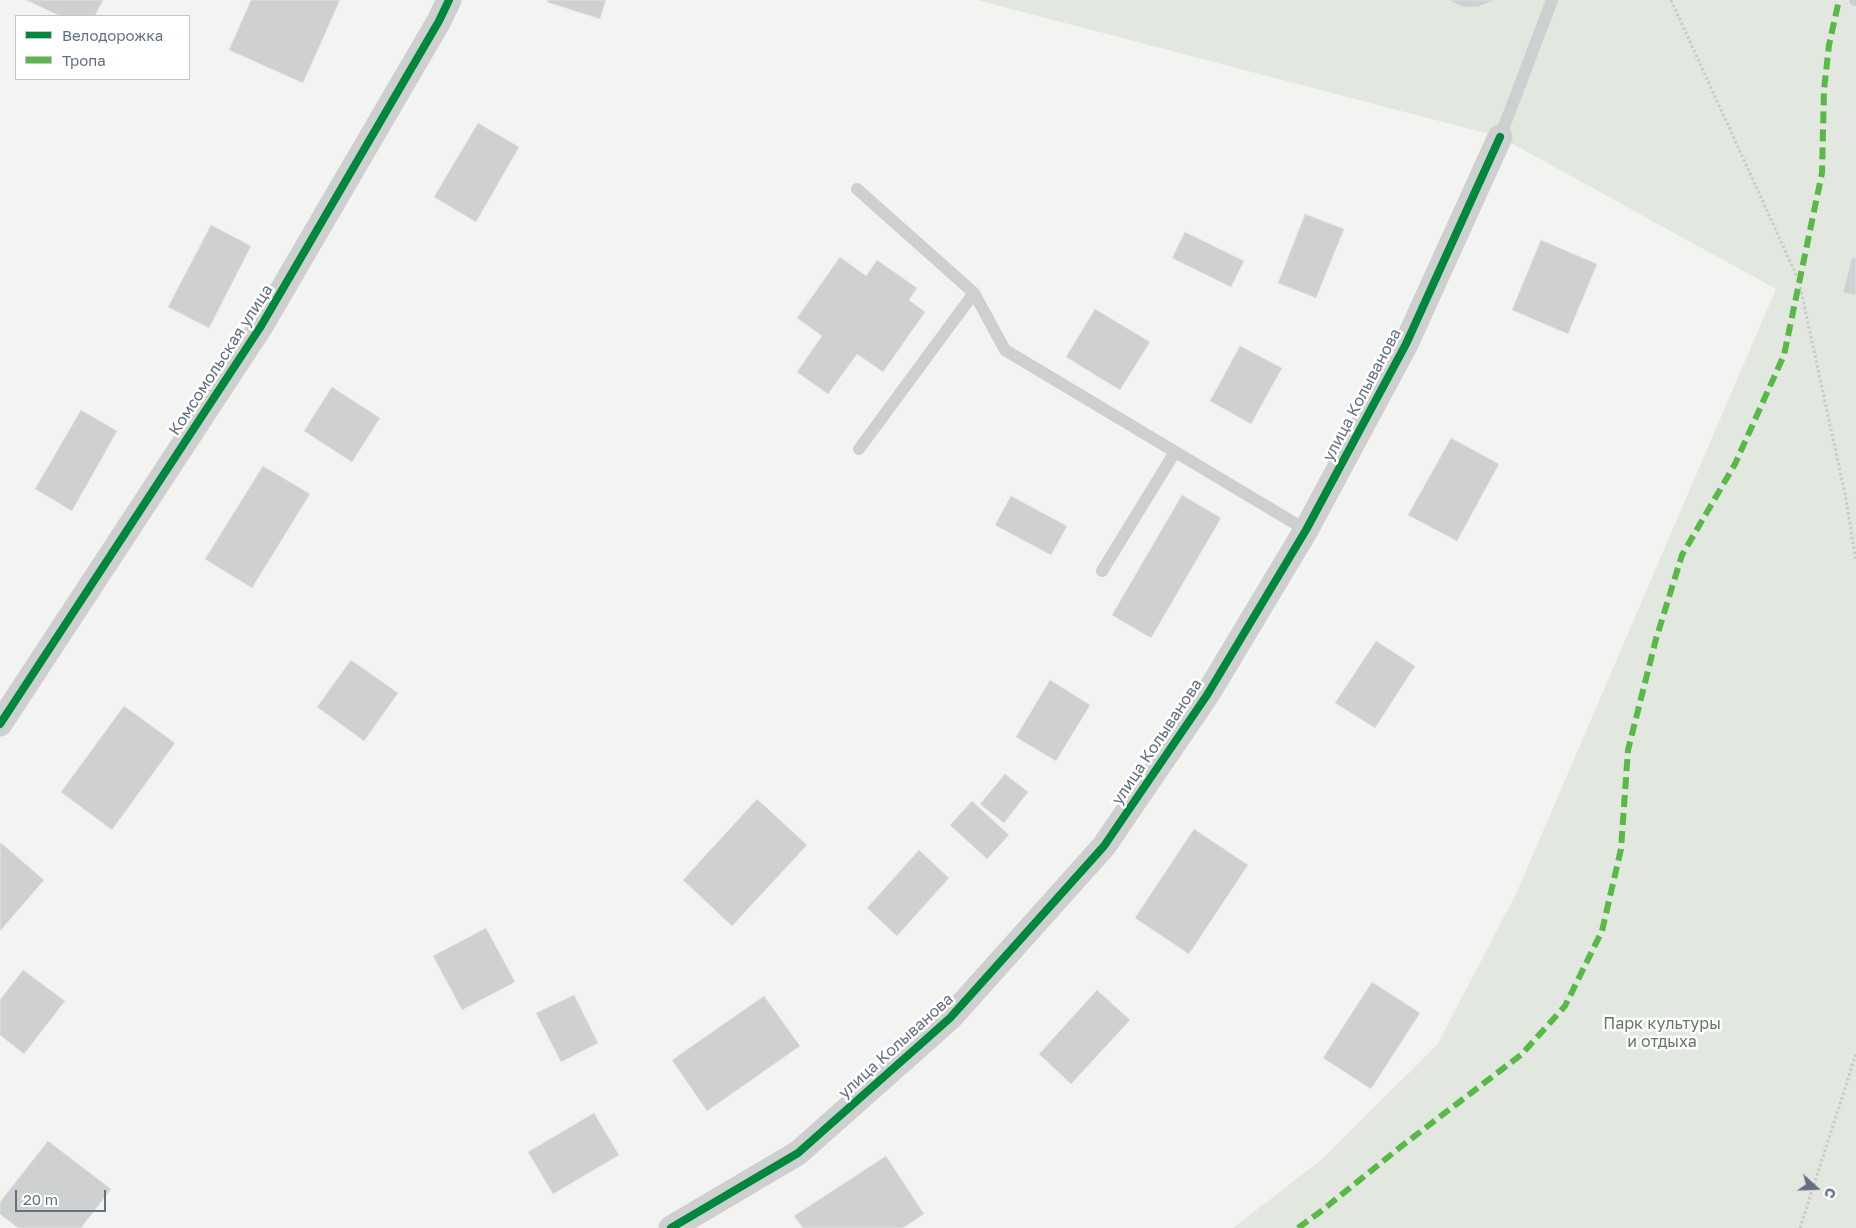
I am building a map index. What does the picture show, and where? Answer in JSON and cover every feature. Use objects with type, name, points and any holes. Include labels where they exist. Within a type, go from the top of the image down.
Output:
[{"type":"street","name":"Комсомольская улица","points":[[0,724],[261,326],[439,21],[449,0]]},
{"type":"street","name":"улица Колыванова","points":[[672,1228],[798,1153],[950,1018],[1104,846],[1207,696],[1306,530],[1406,344],[1500,138]]},
{"type":"lane","points":[[1500,138],[1552,0]]},
{"type":"lane","points":[[857,189],[974,292],[1005,350],[1306,530]]},
{"type":"lane","points":[[859,449],[974,292]]},
{"type":"lane","points":[[1102,571],[1175,452]]},
{"type":"path","points":[[1670,0],[1799,281],[1846,499],[1856,561]]},
{"type":"path","points":[[1800,1228],[1856,1054]]},
{"type":"green space","name":"Парк культуры и отдыха","points":[[977,0],[1448,0],[1463,7],[1478,7],[1495,0],[1856,0],[1856,1228],[1233,1228],[1321,1160],[1437,1045],[1516,894],[1776,289],[1500,137]]},
{"type":"building","points":[[26,0],[103,0],[96,15],[58,15]]},
{"type":"building","points":[[251,0],[340,0],[303,83],[229,50]]},
{"type":"building","points":[[548,0],[606,0],[600,19],[547,2]]},
{"type":"building","points":[[1448,0],[1495,0],[1478,7],[1463,7]]},
{"type":"building","points":[[478,123],[519,147],[476,222],[434,197]]},
{"type":"building","points":[[1305,214],[1344,229],[1316,298],[1278,283]]},
{"type":"building","points":[[211,225],[251,246],[209,328],[168,307]]},
{"type":"building","points":[[1185,232],[1244,261],[1231,287],[1172,258]]},
{"type":"building","points":[[1541,240],[1597,264],[1568,334],[1512,310]]},
{"type":"building","points":[[840,257],[866,276],[877,260],[917,288],[909,300],[925,312],[883,372],[857,354],[828,394],[797,372],[822,336],[797,318]]},
{"type":"building","points":[[1852,257],[1856,258],[1856,296],[1843,292]]},
{"type":"building","points":[[1095,309],[1150,342],[1120,390],[1066,357]]},
{"type":"building","points":[[1240,346],[1282,368],[1251,424],[1210,401]]},
{"type":"building","points":[[332,387],[380,418],[352,462],[304,431]]},
{"type":"building","points":[[81,410],[117,431],[72,511],[35,489]]},
{"type":"building","points":[[1451,438],[1499,464],[1457,541],[1408,515]]},
{"type":"building","points":[[263,466],[310,494],[252,588],[205,559]]},
{"type":"building","points":[[1182,495],[1221,518],[1151,638],[1112,615]]},
{"type":"building","points":[[1011,496],[1067,526],[1051,555],[995,525]]},
{"type":"building","points":[[1376,641],[1415,666],[1375,728],[1335,703]]},
{"type":"building","points":[[351,660],[398,693],[364,741],[317,707]]},
{"type":"building","points":[[1050,680],[1090,705],[1056,761],[1016,737]]},
{"type":"building","points":[[124,706],[175,743],[112,830],[61,792]]},
{"type":"building","points":[[1005,774],[1028,792],[1004,823],[980,804]]},
{"type":"building","points":[[757,799],[807,845],[732,926],[683,880]]},
{"type":"building","points":[[972,801],[1009,835],[987,859],[950,825]]},
{"type":"building","points":[[1194,829],[1248,865],[1189,954],[1135,918]]},
{"type":"building","points":[[1,843],[44,880],[0,931],[0,845]]},
{"type":"building","points":[[919,850],[949,878],[897,936],[867,908]]},
{"type":"building","points":[[486,928],[515,982],[462,1010],[433,956]]},
{"type":"building","points":[[23,970],[65,1001],[24,1054],[0,1035],[0,1000]]},
{"type":"building","points":[[1372,982],[1420,1013],[1371,1089],[1323,1058]]},
{"type":"building","points":[[1097,990],[1130,1020],[1071,1084],[1039,1054]]},
{"type":"building","points":[[574,995],[598,1043],[561,1062],[536,1013]]},
{"type":"building","points":[[764,996],[800,1046],[707,1111],[672,1060]]},
{"type":"building","points":[[594,1113],[619,1155],[553,1194],[528,1152]]},
{"type":"building","points":[[48,1141],[111,1189],[81,1228],[18,1228],[0,1214],[0,1202]]},
{"type":"building","points":[[886,1156],[924,1214],[903,1228],[803,1228],[794,1216]]},
{"type":"marked path","points":[[1298,1228],[1522,1054],[1565,1006],[1602,931],[1621,849],[1628,750],[1656,639],[1682,555],[1735,464],[1784,355],[1822,173],[1824,90],[1829,45],[1839,0]]},
{"type":"cycle path","points":[[0,724],[261,326],[439,21],[449,0]]},
{"type":"cycle path","points":[[671,1228],[798,1153],[950,1018],[1104,846],[1207,695],[1306,530],[1406,344],[1500,137]]}]
